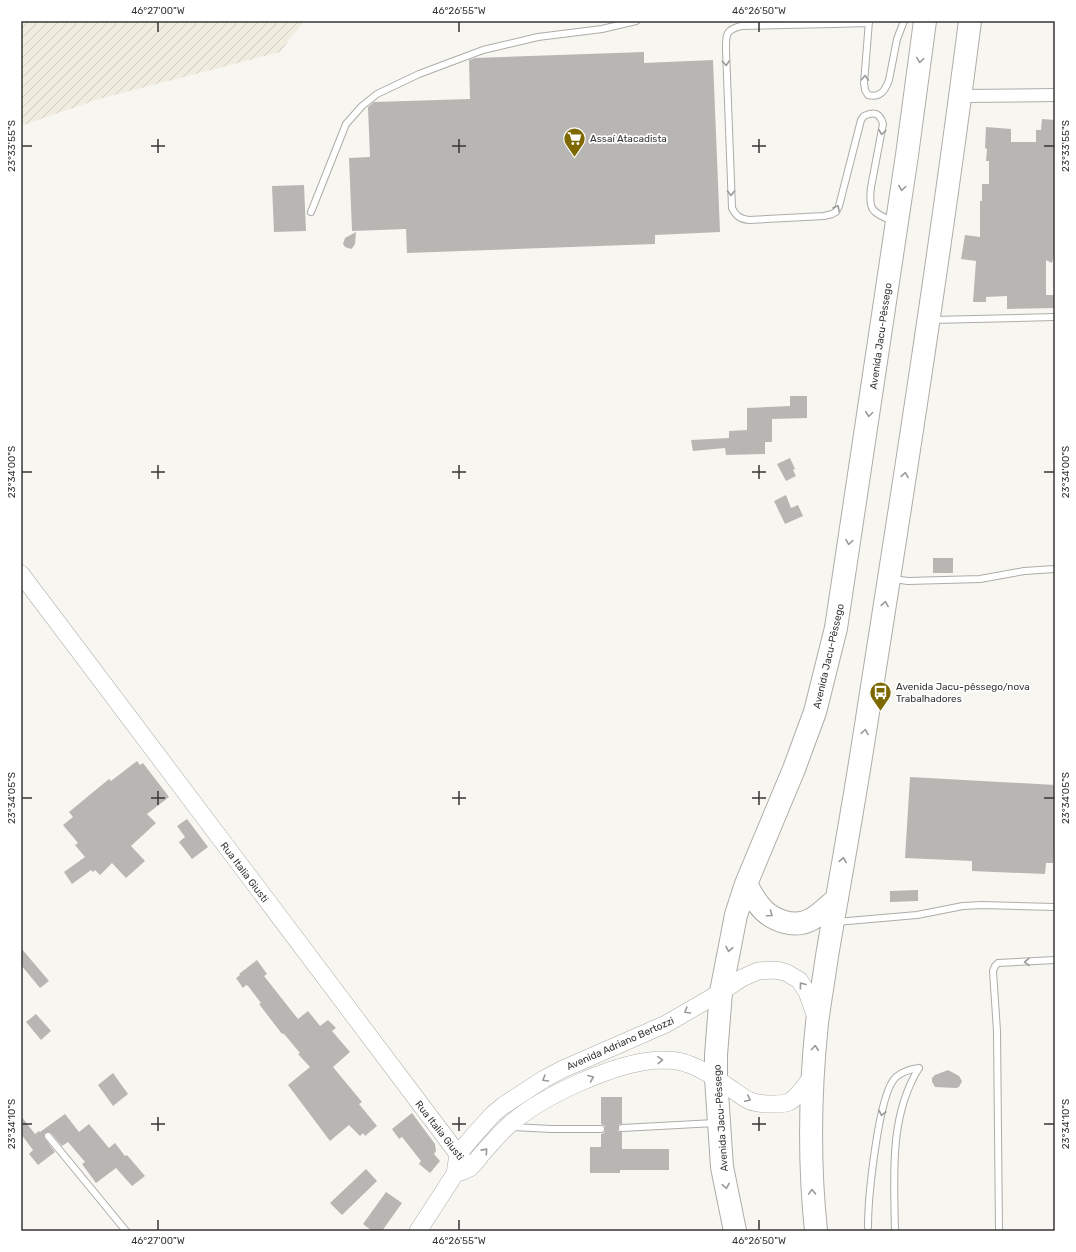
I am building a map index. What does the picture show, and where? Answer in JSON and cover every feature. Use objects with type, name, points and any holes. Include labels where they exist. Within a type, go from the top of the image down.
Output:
[{"type":"highway","name":"Avenida Jacu-Pêssego","points":[[735,1231],[728,1203],[722,1167],[718,1123],[716,1055],[721,992],[733,928],[746,884],[794,769],[815,712],[836,628],[897,223],[925,21]]},
{"type":"highway","points":[[816,1231],[812,1174],[813,1075],[817,1020],[889,579],[928,320],[970,21]]},
{"type":"highway","points":[[746,884],[760,906],[766,912],[782,921],[789,923],[803,923],[808,921],[814,918],[837,899]]},
{"type":"main road","name":"Rua Italia Giusti","points":[[21,574],[458,1154]]},
{"type":"main road","name":"Avenida Adriano Bertozzi","points":[[463,1171],[458,1154],[493,1114],[519,1095],[563,1069],[666,1024],[742,978],[758,971],[773,970],[787,973],[798,980],[807,992],[817,1020]]},
{"type":"main road","name":"Avenida Adriano Bertozzi","points":[[418,1231],[463,1171],[508,1126],[530,1109],[569,1088],[610,1071],[639,1062],[664,1060],[679,1061],[689,1064],[716,1078],[748,1100],[763,1104],[781,1104],[789,1101],[795,1097],[813,1075]]},
{"type":"street","points":[[960,96],[1055,95]]},
{"type":"lane","points":[[311,212],[346,124],[362,106],[377,94],[419,74],[483,50],[538,37],[602,29],[636,21]]},
{"type":"lane","points":[[897,223],[873,211],[870,204],[871,187],[883,124],[882,118],[878,114],[864,116],[862,120],[839,206],[836,212],[824,216],[749,220],[744,220],[735,214],[732,208],[726,37],[729,31],[741,26],[869,22],[864,83],[865,90],[868,95],[878,96],[883,93],[889,80],[897,39],[904,21]]},
{"type":"lane","points":[[928,320],[1055,317]]},
{"type":"lane","points":[[889,579],[908,581],[980,579],[1024,571],[1055,569]]},
{"type":"lane","points":[[833,923],[917,915],[963,906],[982,905],[1055,907]]},
{"type":"lane","points":[[999,1231],[997,1031],[993,971],[998,963],[1055,960]]},
{"type":"lane","points":[[868,1226],[868,1209],[877,1138],[885,1098],[889,1087],[896,1078],[903,1073],[919,1068],[909,1085],[903,1101],[897,1132],[894,1168],[895,1231]]},
{"type":"lane","points":[[622,1128],[718,1123]]},
{"type":"lane","points":[[508,1126],[551,1129],[601,1129]]},
{"type":"lane","points":[[48,1136],[126,1231]]},
{"type":"shaded area","points":[[21,21],[304,21],[280,52],[99,99],[21,126]]},
{"type":"building","points":[[644,52],[644,63],[713,60],[720,232],[655,235],[655,244],[407,253],[406,229],[352,231],[349,158],[370,157],[368,107],[374,102],[470,99],[469,60],[475,58]]},
{"type":"building","points":[[1042,119],[1055,120],[1054,255],[1052,263],[1046,260],[1046,295],[1055,295],[1055,308],[1007,309],[1007,296],[986,297],[986,302],[973,302],[976,261],[961,259],[965,235],[980,237],[980,201],[982,201],[982,184],[989,184],[989,161],[986,161],[987,149],[985,148],[986,127],[1011,129],[1011,142],[1036,142],[1036,130],[1041,130]]},
{"type":"building","points":[[304,185],[306,231],[274,232],[272,186]]},
{"type":"building","points":[[356,232],[355,244],[353,247],[351,249],[345,247],[343,244],[345,238]]},
{"type":"building","points":[[790,396],[807,396],[807,418],[772,419],[772,442],[765,442],[765,454],[726,455],[725,448],[693,451],[691,440],[729,438],[729,431],[747,430],[747,408],[790,406]]},
{"type":"building","points":[[790,458],[795,469],[793,470],[796,476],[786,481],[777,464]]},
{"type":"building","points":[[786,495],[791,508],[798,505],[803,516],[785,524],[774,501]]},
{"type":"building","points":[[933,558],[953,558],[953,573],[933,573]]},
{"type":"building","points":[[137,761],[140,765],[143,763],[169,797],[147,814],[156,823],[131,846],[145,861],[126,878],[112,863],[100,875],[95,870],[93,872],[91,870],[72,884],[64,872],[85,857],[75,845],[78,843],[63,825],[73,817],[69,812],[109,779],[111,781]]},
{"type":"building","points":[[910,777],[1055,785],[1055,833],[1053,863],[1046,863],[1045,874],[972,871],[972,861],[905,858]]},
{"type":"building","points":[[187,819],[208,847],[192,859],[179,842],[185,837],[177,826]]},
{"type":"building","points":[[918,890],[918,901],[890,902],[890,891]]},
{"type":"building","points":[[21,948],[49,981],[40,988],[21,965]]},
{"type":"building","points":[[257,960],[267,974],[264,976],[298,1019],[308,1011],[320,1026],[328,1020],[336,1028],[332,1031],[350,1052],[333,1067],[362,1102],[359,1104],[377,1126],[365,1136],[363,1133],[360,1136],[349,1125],[330,1141],[288,1085],[310,1067],[259,1004],[261,1003],[248,986],[246,985],[243,988],[236,978]]},
{"type":"building","points":[[36,1014],[51,1031],[41,1040],[26,1022]]},
{"type":"building","points":[[948,1070],[959,1076],[962,1081],[959,1087],[935,1087],[932,1082],[932,1078],[935,1075]]},
{"type":"building","points":[[113,1073],[128,1094],[113,1106],[98,1085]]},
{"type":"building","points":[[601,1097],[622,1097],[622,1124],[619,1124],[618,1131],[622,1132],[622,1149],[669,1149],[669,1170],[620,1170],[620,1173],[590,1173],[590,1147],[601,1147],[601,1134],[604,1133],[605,1129],[605,1126],[601,1124]]},
{"type":"building","points":[[412,1113],[435,1144],[436,1151],[434,1154],[440,1161],[430,1173],[419,1164],[421,1161],[402,1137],[399,1139],[392,1129]]},
{"type":"building","points":[[65,1114],[79,1132],[89,1124],[109,1148],[115,1143],[125,1156],[127,1155],[145,1176],[132,1186],[116,1168],[96,1183],[82,1164],[85,1162],[68,1142],[62,1146],[51,1133],[48,1132],[44,1134],[44,1137],[55,1152],[38,1165],[29,1154],[33,1150],[21,1134],[21,1116],[35,1134]]},
{"type":"building","points":[[366,1169],[377,1181],[342,1215],[330,1203]]},
{"type":"building","points":[[386,1192],[402,1203],[382,1231],[372,1231],[363,1224]]},
{"type":"place","name":"Assaí Atacadista","points":[[574,158]]},
{"type":"place","name":"Avenida Jacu-pêssego/nova Trabalhadores","points":[[881,712]]}]
